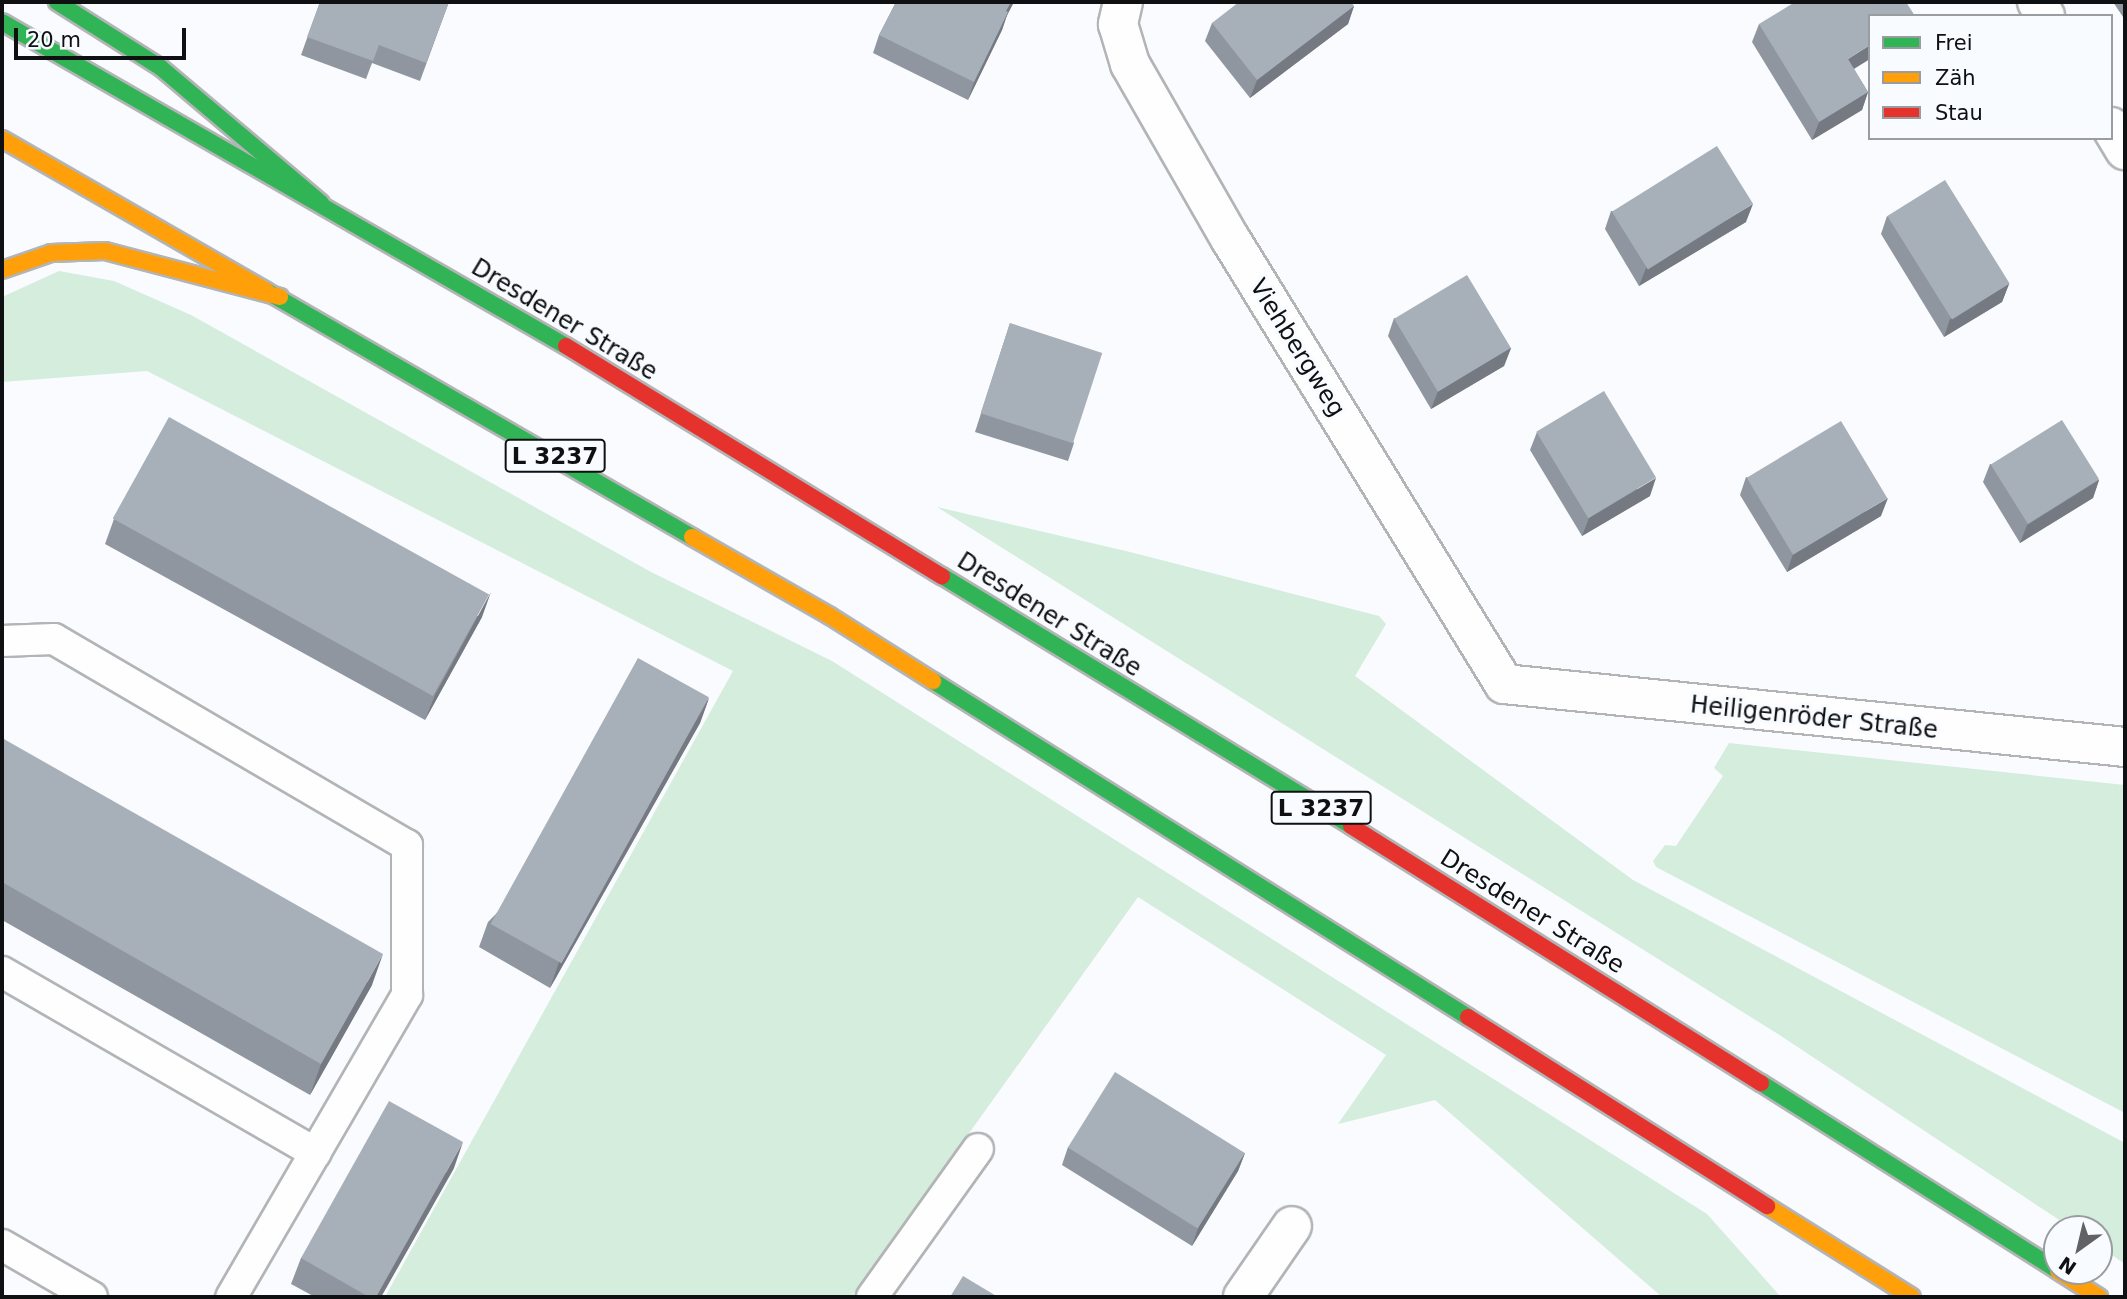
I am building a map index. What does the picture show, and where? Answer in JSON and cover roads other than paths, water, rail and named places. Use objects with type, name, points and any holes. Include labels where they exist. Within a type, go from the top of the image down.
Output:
[{"type":"main road","points":[[57,2],[160,67],[321,203]]},
{"type":"main road","name":"Dresdener Straße","points":[[2,22],[580,354],[1480,906],[2043,1262]]},
{"type":"main road","name":"L 3237","points":[[2,139],[830,615],[1912,1297]]},
{"type":"main road","points":[[2,270],[51,253],[105,251],[280,297]]},
{"type":"main road","name":"Dresdener Straße","points":[[2080,1285],[2099,1297]]},
{"type":"street","name":"Viehbergweg","points":[[1123,2],[1118,24],[1130,64],[1231,240],[1504,684]]},
{"type":"street","points":[[2113,130],[2125,150]]},
{"type":"street","name":"Heiligenröder Straße","points":[[1504,684],[2125,747]]},
{"type":"street","points":[[1243,1297],[1292,1226]]},
{"type":"lane","points":[[2,641],[54,639],[407,845],[407,995],[231,1297]]},
{"type":"lane","points":[[2,972],[315,1153]]},
{"type":"lane","points":[[872,1297],[978,1149]]},
{"type":"lane","points":[[2,1245],[92,1297]]}]
